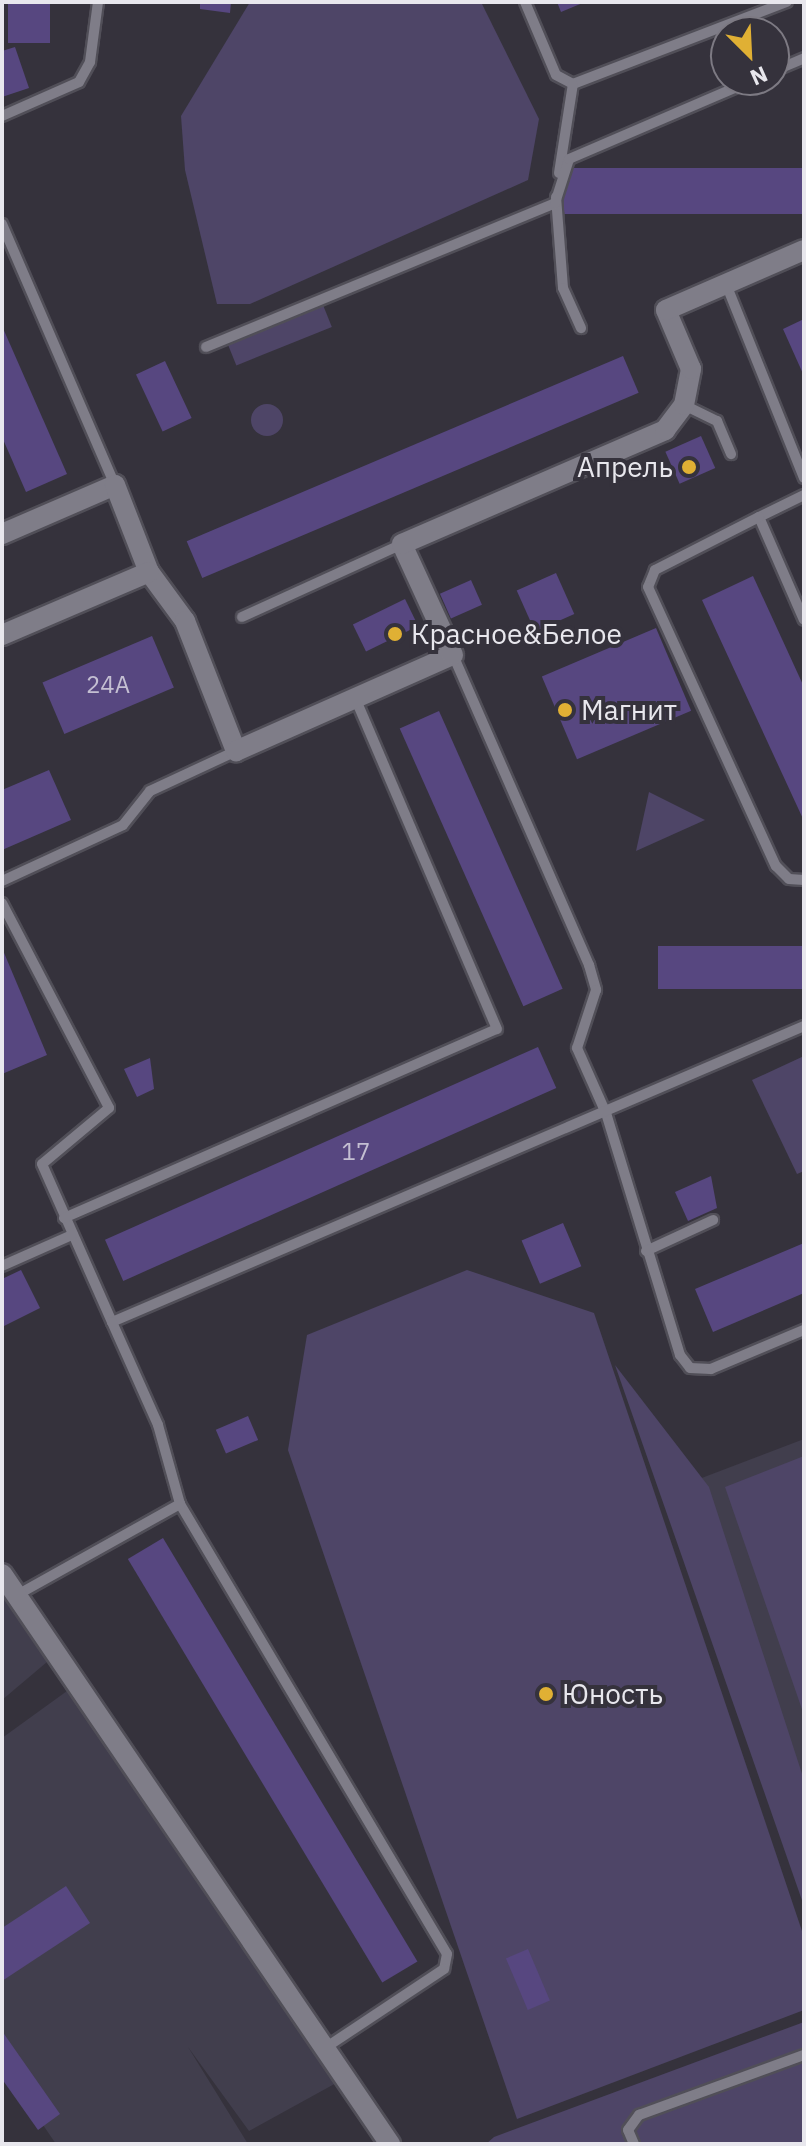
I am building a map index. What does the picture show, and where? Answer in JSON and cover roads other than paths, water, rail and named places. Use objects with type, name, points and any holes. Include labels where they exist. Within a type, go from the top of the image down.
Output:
[{"type":"street","points":[[2,534],[115,485],[149,572],[185,621],[236,751],[453,655],[402,544],[665,430],[684,405],[691,369],[666,310],[804,250]]},
{"type":"street","points":[[2,635],[149,572]]},
{"type":"street","points":[[2,1574],[390,2144]]},
{"type":"lane","points":[[2,116],[79,82],[90,62],[98,2]]},
{"type":"lane","points":[[525,2],[556,75],[573,84],[787,2]]},
{"type":"lane","points":[[573,84],[555,203],[563,288],[581,328]]},
{"type":"lane","points":[[206,347],[555,203],[569,159],[716,96]]},
{"type":"lane","points":[[2,224],[115,485]]},
{"type":"lane","points":[[726,284],[804,478]]},
{"type":"lane","points":[[684,405],[717,421],[731,454]]},
{"type":"lane","points":[[804,495],[655,570],[648,587],[776,866],[789,879],[804,880]]},
{"type":"lane","points":[[759,517],[804,620]]},
{"type":"lane","points":[[242,617],[402,544]]},
{"type":"lane","points":[[453,655],[589,965],[596,990],[577,1048],[606,1113],[646,1251],[690,1368],[711,1369],[804,1330]]},
{"type":"lane","points":[[64,1218],[497,1029],[355,698]]},
{"type":"lane","points":[[2,881],[123,825],[150,791],[236,751]]},
{"type":"lane","points":[[2,903],[109,1108],[42,1164],[158,1425],[180,1504],[447,1954],[444,1969],[325,2048]]},
{"type":"lane","points":[[112,1322],[804,1026]]},
{"type":"lane","points":[[646,1251],[713,1220]]},
{"type":"lane","points":[[2,1266],[72,1235]]},
{"type":"lane","points":[[17,1595],[180,1504]]},
{"type":"lane","points":[[634,2144],[628,2130],[639,2115],[804,2055]]},
{"type":"place","name":"Апрель","points":[[689,467]]},
{"type":"place","name":"Красное&Белое","points":[[395,634]]},
{"type":"place","name":"Магнит","points":[[565,710]]},
{"type":"place","name":"Юность","points":[[546,1694]]}]
